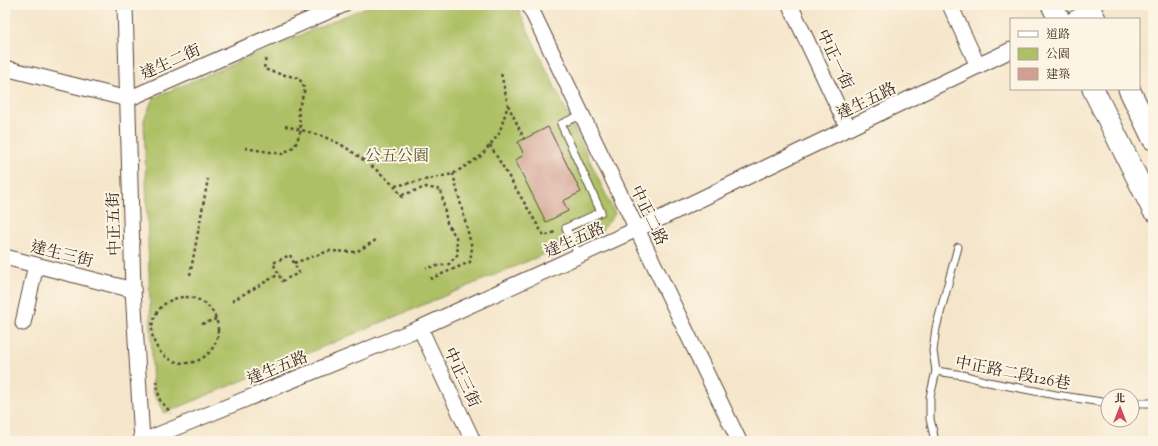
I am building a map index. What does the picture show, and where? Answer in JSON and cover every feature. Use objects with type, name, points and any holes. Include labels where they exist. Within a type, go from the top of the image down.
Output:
[{"type":"main road","points":[[1052,5],[1058,18]]},
{"type":"main road","points":[[1093,90],[1153,210]]},
{"type":"main road","points":[[1129,90],[1153,139]]},
{"type":"street","name":"中正五街","points":[[126,5],[133,290],[142,441]]},
{"type":"street","name":"達生二街","points":[[5,68],[128,100],[343,5]]},
{"type":"street","name":"中正二路","points":[[529,5],[739,441]]},
{"type":"street","name":"中正一街","points":[[790,5],[848,128]]},
{"type":"street","points":[[950,5],[978,66]]},
{"type":"street","name":"達生五路","points":[[142,441],[420,328],[637,230],[1010,50]]},
{"type":"street","name":"達生三街","points":[[5,257],[133,290]]},
{"type":"street","points":[[23,323],[36,265]]},
{"type":"street","name":"中正三街","points":[[420,328],[473,441]]},
{"type":"lane","points":[[579,256],[566,228],[601,212],[561,124],[581,115]]},
{"type":"lane","points":[[936,371],[933,351],[936,328],[958,248]]},
{"type":"lane","name":"中正路二段126巷","points":[[935,441],[930,419],[930,397],[936,371],[963,375],[988,382],[1056,396],[1100,402]]},
{"type":"lane","points":[[1140,403],[1153,403]]},
{"type":"path","points":[[245,148],[282,154],[295,146],[301,130],[298,110],[305,89],[299,78],[264,69],[266,51]]},
{"type":"path","points":[[501,73],[508,105],[524,139]]},
{"type":"path","points":[[395,186],[453,174],[481,156],[499,134],[508,105]]},
{"type":"path","points":[[285,126],[338,143],[364,161],[395,186],[402,195],[403,200]]},
{"type":"path","points":[[490,145],[544,236],[566,228]]},
{"type":"path","points":[[430,279],[470,262],[472,248],[453,174]]},
{"type":"path","points":[[190,275],[208,179]]},
{"type":"path","points":[[402,195],[426,188],[441,190],[447,223],[456,237],[458,254],[449,264],[426,268]]},
{"type":"path","points":[[294,263],[329,251],[356,252],[376,240]]},
{"type":"path","points":[[290,255],[299,273],[282,281],[279,274],[273,263],[290,255]]},
{"type":"path","points":[[232,301],[279,274]]},
{"type":"path","points":[[180,297],[191,298],[202,302],[210,309],[216,319],[218,330],[217,340],[212,350],[195,362],[173,362],[164,357],[157,349],[152,339],[151,328],[154,317],[160,307],[169,300],[180,297]]},
{"type":"path","points":[[202,324],[216,319]]},
{"type":"path","points":[[156,380],[160,400],[173,415]]},
{"type":"green space","name":"公五公園","points":[[371,5],[516,5],[615,214],[602,230],[165,413],[153,393],[144,120],[153,98]]},
{"type":"building","points":[[548,127],[581,192],[563,201],[568,211],[546,222],[515,160],[524,155],[518,142]]}]
